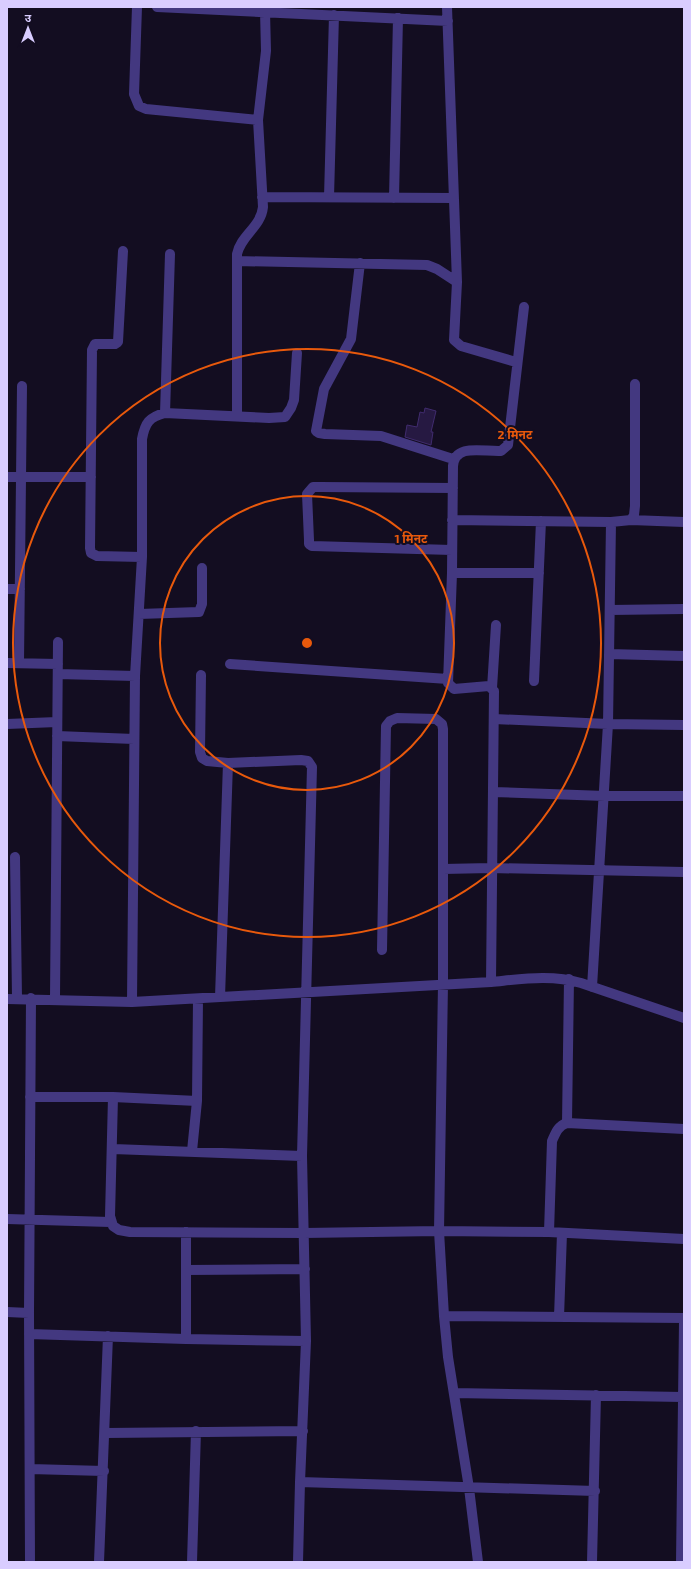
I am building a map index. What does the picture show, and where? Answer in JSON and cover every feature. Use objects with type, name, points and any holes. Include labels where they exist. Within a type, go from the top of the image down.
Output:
[{"type":"street","points":[[137,7],[134,94],[139,106],[146,109],[258,120]]},
{"type":"street","points":[[158,7],[448,21]]},
{"type":"street","points":[[447,7],[457,282],[453,333],[456,344],[516,362]]},
{"type":"street","points":[[237,416],[238,246],[260,220],[262,214],[258,120],[266,51],[265,11]]},
{"type":"street","points":[[329,197],[334,15]]},
{"type":"street","points":[[394,198],[398,18]]},
{"type":"street","points":[[262,197],[454,198]]},
{"type":"street","points":[[123,251],[118,342],[115,344],[95,344],[92,350],[91,553],[97,556],[142,557]]},
{"type":"street","points":[[165,413],[170,254]]},
{"type":"street","points":[[237,261],[427,265],[438,268],[457,282]]},
{"type":"street","points":[[360,263],[351,339],[324,389],[316,431],[319,434],[381,436],[453,459]]},
{"type":"street","points":[[492,688],[489,686],[454,689],[450,687],[448,679],[452,573],[453,459],[456,454],[462,451],[501,451],[508,445],[516,362],[524,307]]},
{"type":"street","points":[[132,1002],[135,676],[142,557],[142,439],[144,429],[148,421],[155,415],[165,413],[269,418],[285,417],[294,400],[297,353]]},
{"type":"street","points":[[631,520],[634,515],[635,506],[635,384]]},
{"type":"street","points":[[18,663],[22,386]]},
{"type":"street","points":[[7,477],[91,477]]},
{"type":"street","points":[[452,488],[313,487],[307,494],[309,540],[312,546],[452,550]]},
{"type":"street","points":[[452,520],[611,522],[631,520],[684,522]]},
{"type":"street","points":[[534,681],[541,521]]},
{"type":"street","points":[[592,987],[605,796],[608,724],[611,522]]},
{"type":"street","points":[[138,614],[199,612],[202,604],[202,568]]},
{"type":"street","points":[[452,573],[539,573]]},
{"type":"street","points":[[7,588],[20,589]]},
{"type":"street","points":[[610,610],[684,609]]},
{"type":"street","points":[[491,982],[491,868],[494,719],[492,688],[496,625]]},
{"type":"street","points":[[55,999],[58,642]]},
{"type":"street","points":[[609,654],[684,656]]},
{"type":"street","points":[[7,663],[135,676]]},
{"type":"street","points":[[230,664],[448,679]]},
{"type":"street","points":[[201,675],[200,752],[202,758],[207,761],[228,763],[301,760],[308,761],[312,767],[302,1156],[306,1341],[298,1562]]},
{"type":"street","points":[[382,950],[386,726],[390,721],[397,718],[436,718],[442,724],[443,869],[443,984],[439,1231],[444,1316],[469,1488],[478,1562]]},
{"type":"street","points":[[494,719],[608,724],[684,725]]},
{"type":"street","points":[[7,724],[57,722]]},
{"type":"street","points":[[57,736],[134,738]]},
{"type":"street","points":[[220,997],[228,763]]},
{"type":"street","points":[[493,792],[605,796],[684,796]]},
{"type":"street","points":[[15,857],[18,998]]},
{"type":"street","points":[[443,869],[491,868],[684,872]]},
{"type":"street","points":[[7,999],[31,998],[132,1002],[491,982],[548,977],[569,979],[684,1018]]},
{"type":"street","points":[[567,1123],[569,979]]},
{"type":"street","points":[[30,1562],[29,1313],[31,998]]},
{"type":"street","points":[[192,1151],[197,1101],[198,999]]},
{"type":"street","points":[[30,1097],[113,1097],[197,1101]]},
{"type":"street","points":[[110,1222],[113,1149],[113,1097]]},
{"type":"street","points":[[549,1232],[552,1141],[557,1130],[567,1123],[684,1129]]},
{"type":"street","points":[[113,1149],[302,1156]]},
{"type":"street","points":[[7,1219],[110,1222],[119,1230],[130,1232],[549,1232],[684,1239]]},
{"type":"street","points":[[186,1232],[186,1339]]},
{"type":"street","points":[[559,1316],[562,1233]]},
{"type":"street","points":[[186,1270],[305,1269]]},
{"type":"street","points":[[7,1312],[29,1313]]},
{"type":"street","points":[[444,1316],[684,1318]]},
{"type":"street","points":[[681,1562],[684,1448],[684,1321]]},
{"type":"street","points":[[29,1334],[306,1341]]},
{"type":"street","points":[[100,1562],[106,1433],[108,1336]]},
{"type":"street","points":[[454,1393],[683,1397]]},
{"type":"street","points":[[592,1562],[595,1491],[596,1395]]},
{"type":"street","points":[[192,1562],[196,1431]]},
{"type":"street","points":[[106,1433],[303,1431]]},
{"type":"street","points":[[30,1469],[104,1471]]},
{"type":"street","points":[[300,1482],[595,1491]]},
{"type":"building","points":[[425,408],[436,411],[431,432],[433,432],[431,445],[405,437],[407,425],[417,427],[420,412],[424,413]]}]
